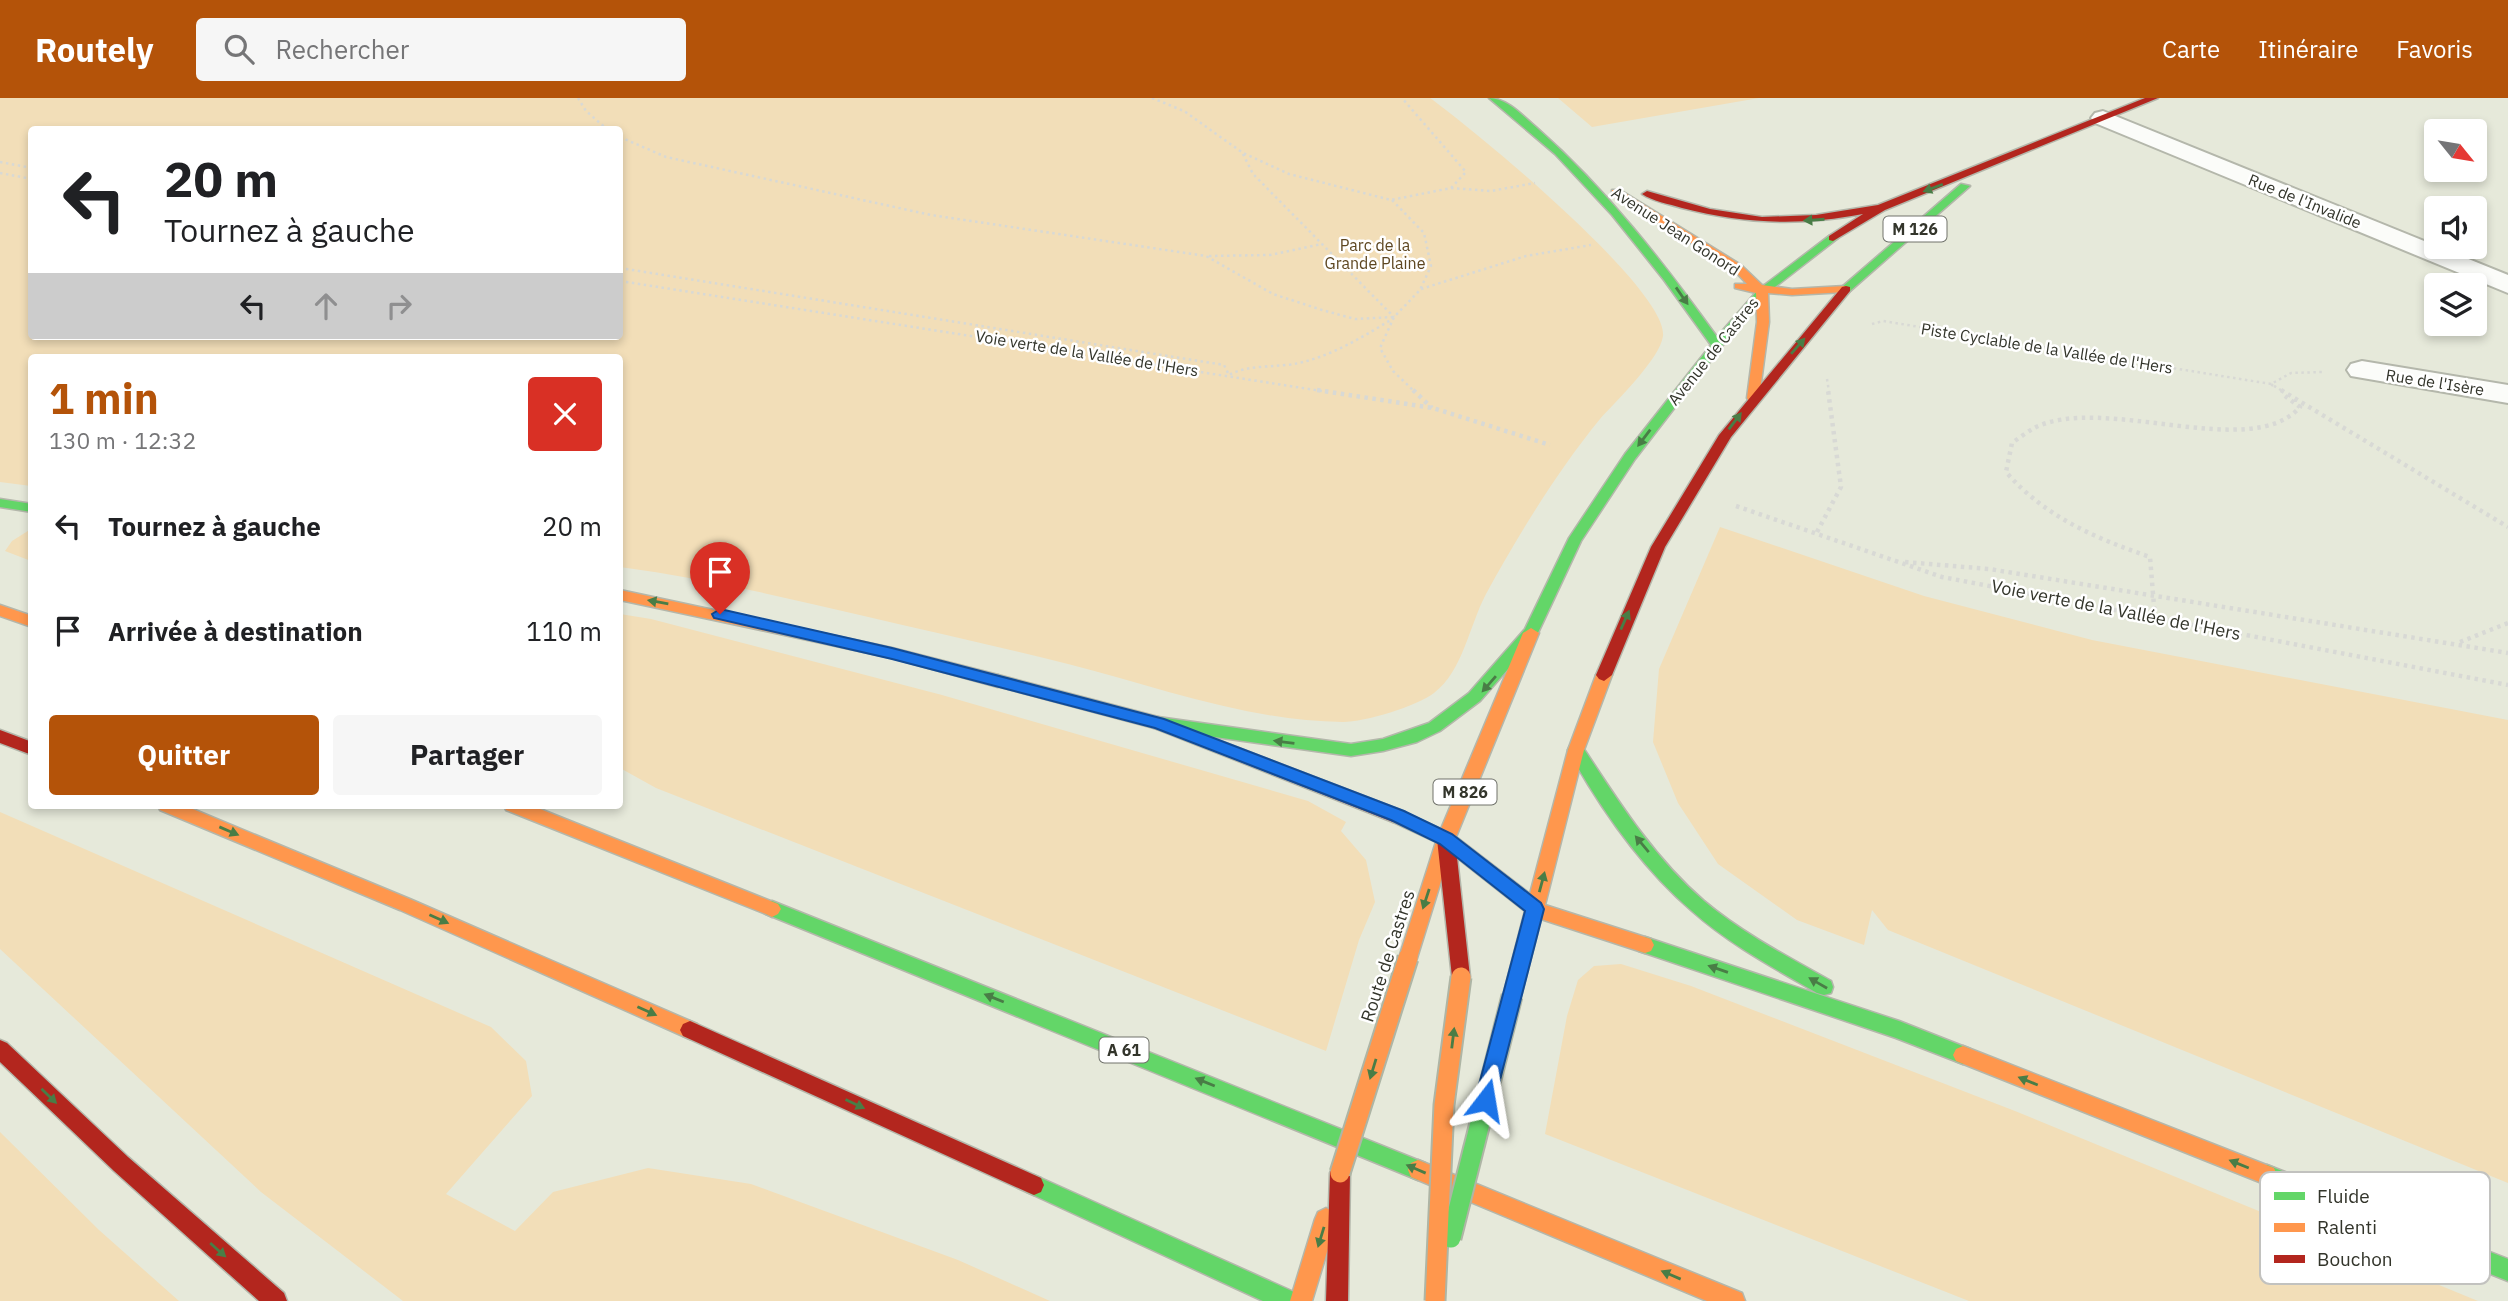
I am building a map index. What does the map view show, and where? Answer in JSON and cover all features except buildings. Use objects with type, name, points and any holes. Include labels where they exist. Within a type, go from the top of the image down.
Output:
[{"type":"main road","name":"Avenue Jean Gonord","points":[[1494,98],[1535,126],[1587,175],[1647,246],[1717,346]]},
{"type":"main road","name":"Avenue de Castres","points":[[1532,631],[1574,541],[1630,457],[1762,292],[1823,244],[1881,208],[2153,98]]},
{"type":"main road","name":"Avenue de Castres","points":[[1576,750],[1621,629],[1658,547],[1701,471],[1753,398],[1845,289],[1985,168]]},
{"type":"main road","name":"Avenue Jean Gonord","points":[[1587,175],[1735,219],[1815,220],[1881,208]]},
{"type":"main road","name":"Avenue Jean Gonord","points":[[1587,175],[1732,264],[1762,292]]},
{"type":"main road","name":"Avenue Jean Gonord","points":[[1647,246],[1672,257]]},
{"type":"main road","name":"Avenue Jean Gonord","points":[[1721,280],[1762,292],[1806,294],[1845,289]]},
{"type":"main road","points":[[1753,398],[1763,321],[1762,292]]},
{"type":"main road","points":[[0,503],[28,507]]},
{"type":"main road","points":[[623,596],[892,653],[1158,723],[1398,816],[1446,839],[1535,909],[1899,1030],[2260,1172]]},
{"type":"main road","points":[[0,610],[28,620]]},
{"type":"main road","points":[[1158,723],[1352,750],[1382,749],[1408,743],[1442,728],[1464,711],[1532,631]]},
{"type":"main road","name":"Route de Castres","points":[[1301,1301],[1446,839],[1532,631]]},
{"type":"main road","points":[[0,736],[28,747]]},
{"type":"main road","points":[[1435,1301],[1576,750]]},
{"type":"main road","points":[[1576,750],[1631,831],[1681,891],[1747,943],[1899,1030]]},
{"type":"main road","points":[[176,809],[406,905],[822,1088],[1288,1301]]},
{"type":"main road","name":"A 61","points":[[522,809],[1267,1107],[1734,1301]]},
{"type":"main road","points":[[1435,1301],[1444,1105],[1461,977],[1446,839]]},
{"type":"main road","points":[[0,1049],[121,1164],[276,1301]]},
{"type":"main road","points":[[1337,1301],[1340,1173]]},
{"type":"main road","points":[[2490,1263],[2508,1270]]},
{"type":"street","name":"Rue de l'Invalide","points":[[2103,118],[2508,285]]},
{"type":"street","name":"Rue de l'Isère","points":[[2362,370],[2508,394]]},
{"type":"path","points":[[578,98],[586,111],[603,126]]},
{"type":"path","points":[[1152,98],[1184,111],[1243,153],[1289,174],[1391,200],[1451,188],[1491,191],[1538,182]]},
{"type":"path","points":[[1402,98],[1466,172],[1451,188]]},
{"type":"path","points":[[623,138],[666,157],[931,215],[1206,256],[1270,256],[1322,244]]},
{"type":"path","points":[[1243,153],[1253,174],[1394,317]]},
{"type":"path","points":[[0,162],[28,167]]},
{"type":"path","points":[[0,173],[28,178]]},
{"type":"path","points":[[623,268],[1224,365],[1229,375],[1238,369],[1303,365],[1348,346],[1394,317],[1420,290],[1431,266],[1424,233],[1391,200]]},
{"type":"path","points":[[1420,290],[1512,259],[1567,247],[1594,245]]},
{"type":"path","points":[[1206,256],[1273,294],[1322,310],[1355,319],[1394,317]]},
{"type":"path","name":"Voie verte de la Vallée de l'Hers","points":[[623,281],[1433,408],[1550,445]]},
{"type":"path","points":[[1394,317],[1380,348],[1393,370],[1433,408]]},
{"type":"path","name":"Piste Cyclable de la Vallée de l'Hers","points":[[1864,331],[1871,324],[1883,321],[2271,384],[2508,527]]},
{"type":"path","points":[[1817,532],[1841,487],[1827,382],[1828,370]]},
{"type":"path","name":"Piste Cyclable de la Vallée de l'Hers","points":[[2271,384],[2291,373],[2362,370]]},
{"type":"path","points":[[2155,618],[2150,557],[2096,538],[2030,501],[2006,472],[2007,449],[2015,436],[2029,428],[2070,419],[2239,430],[2268,428],[2290,419],[2300,407],[2271,384]]},
{"type":"path","name":"Voie verte de la Vallée de l'Hers","points":[[1732,505],[1942,577],[2508,685]]},
{"type":"path","points":[[1897,561],[1989,569],[2508,653]]},
{"type":"path","points":[[2458,643],[2508,623]]},
{"type":"green space","name":"Parc de la Grande Plaine","points":[[0,98],[1430,98],[1485,141],[1603,248],[1635,283],[1656,314],[1663,336],[1646,368],[1600,419],[1539,504],[1486,594],[1459,660],[1444,684],[1426,698],[1404,708],[1343,722],[1272,716],[1238,709],[1068,664],[803,602],[712,582],[623,567],[623,354],[28,354],[28,486],[0,482]]},
{"type":"green space","points":[[1558,98],[1759,98],[1592,127]]},
{"type":"green space","points":[[1720,527],[1924,596],[2092,640],[2508,720],[2508,1183],[2490,1176],[2490,1172],[2481,1172],[1888,930],[1872,910],[1864,945],[1797,920],[1718,864],[1678,803],[1653,742],[1659,669]]},
{"type":"green space","points":[[28,531],[28,560],[5,551],[12,541]]},
{"type":"green space","points":[[623,614],[651,619],[942,695],[1308,801],[1346,822],[1341,831],[1366,860],[1375,902],[1359,940],[1326,1051],[656,788],[623,770]]},
{"type":"green space","points":[[0,812],[491,1027],[526,1061],[532,1096],[446,1194],[515,1231],[553,1192],[648,1168],[751,1184],[958,1260],[1050,1301],[403,1301],[261,1192],[0,949]]},
{"type":"green space","points":[[1621,964],[1691,986],[2015,1111],[2260,1212],[2260,1284],[2437,1284],[2478,1301],[1969,1301],[1545,1134],[1567,1016],[1578,980],[1594,966]]},
{"type":"green space","points":[[0,1132],[99,1230],[179,1301],[0,1301]]},
{"type":"traffic: fast","points":[[1494,98],[1559,152],[1616,213],[1668,278],[1717,346]]},
{"type":"traffic: fast","points":[[1846,289],[1965,186]]},
{"type":"traffic: fast","points":[[1531,633],[1574,541],[1630,457],[1742,313],[1762,292],[1833,238]]},
{"type":"traffic: fast","points":[[0,503],[28,507]]},
{"type":"traffic: fast","points":[[998,681],[1158,723],[1351,750],[1383,745],[1435,727],[1475,697],[1532,631]]},
{"type":"traffic: fast","points":[[1576,750],[1631,832],[1680,889],[1728,929],[1824,987]]},
{"type":"traffic: fast","points":[[772,909],[1418,1170]]},
{"type":"traffic: fast","points":[[1645,945],[1899,1030],[1963,1055]]},
{"type":"traffic: fast","points":[[1451,1238],[1512,996]]},
{"type":"traffic: fast","points":[[1034,1185],[1288,1301]]},
{"type":"traffic: fast","points":[[2490,1263],[2508,1270]]},
{"type":"traffic: slow","points":[[1616,192],[1737,267],[1762,292],[1763,322],[1753,398]]},
{"type":"traffic: slow","points":[[1739,286],[1792,292],[1845,289]]},
{"type":"traffic: slow","points":[[623,596],[892,653],[998,681]]},
{"type":"traffic: slow","points":[[0,610],[28,620]]},
{"type":"traffic: slow","points":[[1408,958],[1446,839],[1531,633]]},
{"type":"traffic: slow","points":[[1512,996],[1576,750],[1604,675]]},
{"type":"traffic: slow","points":[[176,809],[406,905],[690,1030]]},
{"type":"traffic: slow","points":[[522,809],[772,909]]},
{"type":"traffic: slow","points":[[1399,817],[1446,839],[1535,909],[1645,945]]},
{"type":"traffic: slow","points":[[1340,1173],[1408,958]]},
{"type":"traffic: slow","points":[[1435,1301],[1444,1105],[1461,977]]},
{"type":"traffic: slow","points":[[1963,1055],[2260,1172]]},
{"type":"traffic: slow","points":[[1418,1170],[1734,1301]]},
{"type":"traffic: slow","points":[[1301,1301],[1326,1219]]},
{"type":"traffic: jam","points":[[1833,238],[1881,208],[2153,98]]},
{"type":"traffic: jam","points":[[1647,194],[1709,212],[1762,220],[1816,218],[1881,208]]},
{"type":"traffic: jam","points":[[1604,675],[1658,547],[1725,435],[1846,289]]},
{"type":"traffic: jam","points":[[1158,723],[1399,817]]},
{"type":"traffic: jam","points":[[0,736],[28,747]]},
{"type":"traffic: jam","points":[[1446,839],[1461,977]]},
{"type":"traffic: jam","points":[[690,1030],[1034,1185]]},
{"type":"traffic: jam","points":[[0,1049],[121,1164],[276,1301]]},
{"type":"traffic: jam","points":[[1337,1301],[1340,1173]]},
{"type":"route","points":[[720,614],[892,653],[1158,723],[1398,816],[1446,839],[1535,909],[1486,1100]]}]
